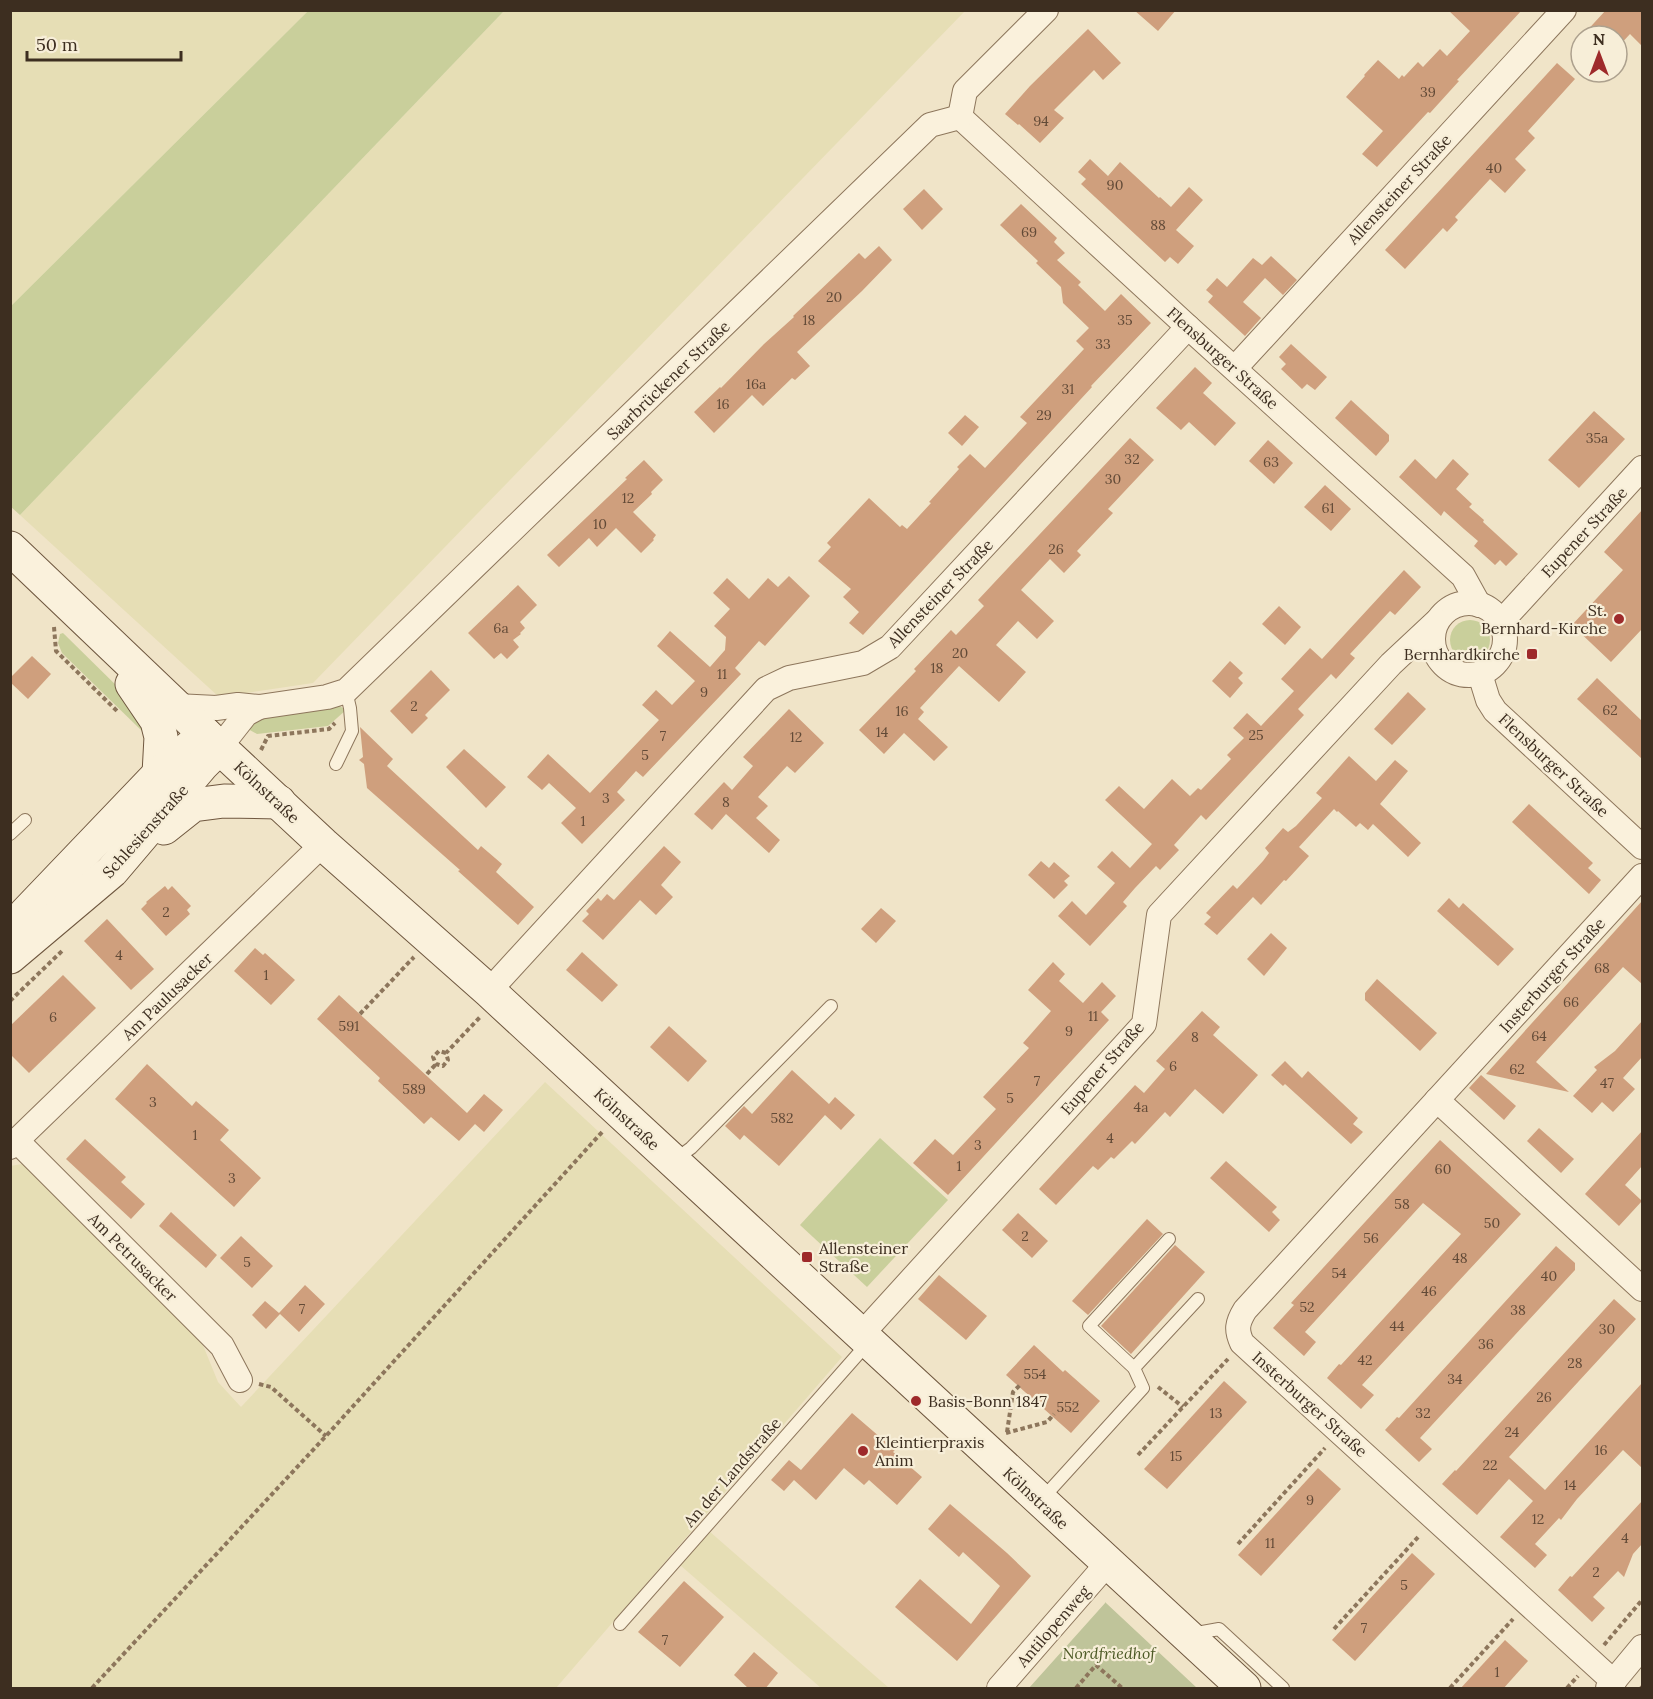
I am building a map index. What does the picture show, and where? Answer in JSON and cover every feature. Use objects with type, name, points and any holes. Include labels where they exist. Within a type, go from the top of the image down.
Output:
[{"type":"main road","name":"Kölnstraße","points":[[10,548],[323,844],[485,1003],[619,1112],[1244,1689]]},
{"type":"main road","points":[[94,628],[157,721],[161,737],[159,774]]},
{"type":"main road","name":"Schlesienstraße","points":[[10,932],[159,774],[212,741]]},
{"type":"main road","name":"Schlesienstraße","points":[[10,957],[112,871],[202,765],[212,741]]},
{"type":"main road","points":[[112,871],[193,805],[224,801],[279,802]]},
{"type":"street","points":[[960,117],[965,91],[1046,10]]},
{"type":"street","name":"Allensteiner Straße","points":[[1235,368],[1564,10]]},
{"type":"street","name":"Flensburger Straße","points":[[960,117],[1463,576],[1479,605]]},
{"type":"street","name":"Saarbrückener Straße","points":[[346,692],[930,125],[960,117]]},
{"type":"street","name":"Allensteiner Straße","points":[[485,1003],[766,689],[789,678],[863,663],[890,647],[1188,327]]},
{"type":"street","name":"Eupener Straße","points":[[1501,622],[1642,468]]},
{"type":"street","points":[[1463,604],[1479,605],[1491,611],[1501,622],[1504,646],[1496,663],[1480,674],[1463,675],[1447,668],[1436,655],[1432,637],[1437,621],[1448,609],[1463,604]]},
{"type":"street","name":"Eupener Straße","points":[[864,1339],[1144,1024],[1159,915],[1391,664],[1437,621]]},
{"type":"street","name":"Flensburger Straße","points":[[1480,674],[1488,700],[1495,711],[1642,847]]},
{"type":"street","points":[[176,706],[259,707],[346,692]]},
{"type":"street","points":[[212,741],[246,714],[259,707]]},
{"type":"street","name":"Am Paulusacker","points":[[14,1144],[323,844]]},
{"type":"street","name":"Insterburger Straße","points":[[1611,1685],[1527,1602],[1242,1343],[1238,1328],[1245,1310],[1642,876]]},
{"type":"street","points":[[1437,1100],[1642,1289]]},
{"type":"street","name":"Am Petrusacker","points":[[14,1144],[222,1346],[240,1380]]},
{"type":"street","name":"Antilopenweg","points":[[999,1689],[1107,1564]]},
{"type":"street","points":[[1611,1685],[1642,1647]]},
{"type":"lane","points":[[336,764],[351,731],[350,708],[346,692]]},
{"type":"lane","points":[[10,834],[25,820]]},
{"type":"lane","points":[[672,1161],[691,1148],[831,1006]]},
{"type":"lane","points":[[1040,1502],[1143,1388],[1134,1368],[1089,1326],[1169,1239]]},
{"type":"lane","points":[[1134,1368],[1198,1299]]},
{"type":"lane","name":"An der Landstraße","points":[[620,1624],[864,1339]]},
{"type":"lane","points":[[1184,1635],[1219,1629],[1283,1689]]},
{"type":"path","points":[[54,620],[56,651],[119,713]]},
{"type":"path","points":[[360,1014],[416,954]]},
{"type":"path","points":[[446,1053],[485,1003]]},
{"type":"path","points":[[435,1064],[433,1057],[439,1051],[446,1053]]},
{"type":"path","points":[[435,1064],[443,1066],[448,1060],[446,1053]]},
{"type":"path","points":[[427,1074],[435,1064]]},
{"type":"path","points":[[92,1689],[326,1436],[619,1112]]},
{"type":"path","points":[[1138,1455],[1242,1343]]},
{"type":"path","points":[[240,1380],[271,1387],[326,1436]]},
{"type":"path","points":[[1020,1384],[1013,1392],[1005,1434],[1047,1422],[1054,1414]]},
{"type":"path","points":[[1143,1388],[1157,1386],[1183,1407]]},
{"type":"path","points":[[1238,1544],[1340,1432]]},
{"type":"path","points":[[1334,1629],[1435,1519]]},
{"type":"path","points":[[1450,1689],[1527,1602]]},
{"type":"path","points":[[1076,1689],[1096,1665],[1122,1689]]},
{"type":"shaded area","points":[[11,11],[308,11],[11,306]]},
{"type":"shaded area","points":[[504,11],[965,11],[313,683],[219,697],[20,515]]},
{"type":"shaded area","points":[[545,1082],[842,1357],[556,1688],[11,1688],[10,1166],[22,1164],[200,1338],[218,1382],[241,1407]]},
{"type":"shaded area","points":[[709,1531],[889,1688],[821,1688],[680,1565]]},
{"type":"green space","points":[[308,11],[504,11],[20,515],[10,506],[11,306]]},
{"type":"green space","points":[[1470,620],[1478,621],[1484,626],[1489,632],[1489,648],[1484,654],[1478,659],[1470,660],[1462,659],[1456,654],[1451,648],[1450,640],[1451,632],[1456,626],[1462,621]]},
{"type":"green space","points":[[63,633],[127,696],[145,728],[142,731],[62,653],[58,643],[60,634]]},
{"type":"green space","points":[[338,705],[346,710],[328,726],[257,734],[248,729],[258,717]]},
{"type":"green space","points":[[880,1138],[948,1200],[867,1287],[800,1225]]},
{"type":"green space","name":"Nordfriedhof","points":[[1106,1603],[1197,1688],[1029,1688]]},
{"type":"building","points":[[1134,10],[1176,10],[1158,31]]},
{"type":"building","points":[[1448,10],[1522,10],[1457,80],[1459,81],[1430,113],[1428,112],[1377,167],[1362,154],[1383,131],[1346,97],[1378,60],[1399,79],[1402,75],[1404,77],[1418,62],[1423,67],[1440,49],[1447,56],[1470,31]]},
{"type":"building","points":[[1606,10],[1642,10],[1642,46],[1629,35],[1629,24],[1593,24]]},
{"type":"building","points":[[1088,29],[1121,63],[1103,80],[1094,70],[1054,110],[1064,118],[1040,143],[1005,114]]},
{"type":"building","points":[[1557,63],[1569,74],[1570,84],[1528,131],[1535,138],[1515,159],[1526,170],[1505,193],[1490,179],[1455,217],[1458,220],[1447,232],[1443,228],[1405,269],[1385,250]]},
{"type":"building","points":[[1090,159],[1108,176],[1120,162],[1171,207],[1189,187],[1203,200],[1176,230],[1194,246],[1178,264],[1170,257],[1165,262],[1081,184],[1086,179],[1078,172]]},
{"type":"building","points":[[924,189],[943,209],[922,230],[903,209]]},
{"type":"building","points":[[1021,204],[1057,238],[1054,242],[1065,253],[1057,260],[1081,282],[1078,285],[1105,311],[1121,294],[1151,323],[863,635],[849,623],[859,612],[843,597],[851,589],[818,561],[831,547],[827,543],[869,498],[900,527],[902,525],[907,529],[970,454],[985,468],[1027,423],[1020,417],[1084,349],[1076,341],[1089,328],[1063,303],[1061,287],[1036,263],[1038,261],[1000,225]]},
{"type":"building","points":[[879,246],[892,260],[797,352],[810,366],[795,380],[792,378],[763,406],[752,395],[714,433],[694,412],[859,253],[865,259]]},
{"type":"building","points":[[1271,256],[1297,280],[1283,295],[1265,278],[1243,302],[1261,318],[1245,336],[1208,302],[1213,296],[1206,290],[1217,278],[1227,287],[1253,258],[1262,265]]},
{"type":"building","points":[[1291,344],[1327,377],[1315,390],[1307,384],[1302,389],[1281,369],[1286,364],[1279,357]]},
{"type":"building","points":[[1195,367],[1212,383],[1203,393],[1236,423],[1215,446],[1189,422],[1181,430],[1156,408]]},
{"type":"building","points":[[1351,400],[1389,435],[1389,441],[1376,456],[1335,418]]},
{"type":"building","points":[[1594,411],[1625,439],[1579,488],[1548,460]]},
{"type":"building","points":[[965,415],[979,427],[962,446],[948,433]]},
{"type":"building","points":[[1130,438],[1154,460],[1108,509],[1113,513],[1077,551],[1081,555],[1064,573],[1050,559],[1021,590],[1054,621],[1037,639],[1018,621],[996,645],[1026,672],[999,702],[959,666],[920,708],[924,712],[918,719],[948,747],[934,761],[904,733],[884,754],[859,730],[916,671],[914,669],[951,630],[956,635],[984,606],[978,600]]},
{"type":"building","points":[[1268,440],[1293,463],[1274,484],[1249,461]]},
{"type":"building","points":[[1415,459],[1436,479],[1453,459],[1469,474],[1456,489],[1472,504],[1469,507],[1484,520],[1483,522],[1518,554],[1506,566],[1500,560],[1495,565],[1474,546],[1478,541],[1444,511],[1441,516],[1399,477]]},
{"type":"building","points":[[644,460],[663,480],[633,512],[656,535],[654,540],[641,553],[616,528],[597,547],[589,538],[559,567],[547,555]]},
{"type":"building","points":[[1325,485],[1351,509],[1331,531],[1304,507]]},
{"type":"building","points":[[1642,510],[1642,629],[1611,662],[1572,625],[1623,570],[1604,552]]},
{"type":"building","points":[[1404,570],[1421,587],[1395,615],[1390,611],[1350,654],[1355,658],[1336,679],[1331,674],[1298,709],[1304,715],[1206,820],[1201,815],[1174,845],[1179,850],[1160,870],[1156,866],[1135,888],[1123,902],[1127,906],[1090,946],[1058,916],[1072,901],[1086,915],[1115,883],[1097,867],[1112,851],[1130,868],[1152,844],[1105,800],[1119,786],[1144,809],[1172,779],[1190,796],[1198,788],[1201,790],[1231,759],[1227,755],[1244,738],[1233,728],[1247,713],[1261,726],[1294,691],[1281,679],[1310,648],[1322,659]]},
{"type":"building","points":[[789,576],[810,596],[765,646],[759,641],[735,668],[741,674],[643,777],[636,771],[617,792],[625,800],[582,844],[561,823],[576,808],[549,783],[542,790],[527,777],[548,754],[590,793],[659,720],[642,705],[656,690],[672,705],[695,681],[657,646],[670,631],[710,667],[725,650],[726,637],[714,626],[730,609],[713,593],[727,578],[749,599],[768,578],[778,587]]},
{"type":"building","points":[[518,585],[537,605],[520,622],[525,628],[513,640],[519,647],[507,659],[501,653],[494,659],[468,633]]},
{"type":"building","points":[[1279,606],[1301,627],[1285,645],[1262,624]]},
{"type":"building","points":[[32,656],[51,674],[28,699],[10,682],[10,678]]},
{"type":"building","points":[[1230,661],[1243,673],[1238,678],[1243,683],[1230,698],[1212,681]]},
{"type":"building","points":[[431,670],[450,690],[425,715],[428,718],[412,734],[390,711]]},
{"type":"building","points":[[1597,678],[1642,721],[1642,759],[1577,699]]},
{"type":"building","points":[[1408,692],[1426,709],[1392,745],[1374,729]]},
{"type":"building","points":[[789,709],[824,743],[795,773],[787,766],[758,797],[768,806],[756,818],[780,840],[769,853],[726,814],[712,830],[694,814],[724,782],[732,790],[753,766],[743,757]]},
{"type":"building","points":[[360,727],[393,759],[387,766],[478,850],[481,846],[502,864],[496,872],[534,907],[518,925],[367,788],[364,764],[359,760],[363,757]]},
{"type":"building","points":[[464,749],[506,787],[486,808],[446,767]]},
{"type":"building","points":[[1349,756],[1376,781],[1395,760],[1408,771],[1380,804],[1421,843],[1408,857],[1373,824],[1368,830],[1360,823],[1356,827],[1334,809],[1299,847],[1309,856],[1286,881],[1284,880],[1261,905],[1253,897],[1217,935],[1204,924],[1211,917],[1206,913],[1233,885],[1237,889],[1263,861],[1269,853],[1265,848],[1283,828],[1288,832],[1296,826],[1322,798],[1316,793]]},
{"type":"building","points":[[1529,804],[1593,863],[1588,868],[1601,880],[1589,894],[1512,822]]},
{"type":"building","points":[[664,846],[681,862],[661,885],[673,897],[656,915],[640,900],[603,940],[582,921],[589,914],[586,911],[598,898],[601,901],[607,894],[614,900]]},
{"type":"building","points":[[1041,861],[1049,868],[1054,862],[1070,876],[1064,881],[1068,885],[1054,899],[1028,875]]},
{"type":"building","points":[[165,886],[168,890],[172,886],[191,906],[187,910],[190,914],[166,936],[141,909]]},
{"type":"building","points":[[1449,898],[1459,908],[1463,903],[1514,949],[1498,966],[1437,911]]},
{"type":"building","points":[[1642,901],[1642,984],[1623,967],[1536,1062],[1569,1092],[1486,1074]]},
{"type":"building","points":[[881,908],[896,921],[876,943],[861,929]]},
{"type":"building","points":[[107,919],[154,969],[131,990],[84,941]]},
{"type":"building","points":[[1271,933],[1287,948],[1264,976],[1247,959]]},
{"type":"building","points":[[255,948],[263,955],[265,953],[295,980],[271,1005],[234,971]]},
{"type":"building","points":[[582,952],[618,985],[602,1002],[566,970]]},
{"type":"building","points":[[1053,962],[1065,974],[1059,981],[1083,1003],[1102,982],[1116,996],[1101,1012],[1109,1020],[948,1195],[913,1163],[935,1139],[953,1155],[996,1109],[983,1097],[1029,1048],[1023,1043],[1051,1011],[1028,990]]},
{"type":"building","points":[[63,975],[96,1008],[29,1073],[10,1054],[10,1026]]},
{"type":"building","points":[[1377,979],[1437,1033],[1420,1051],[1365,1000],[1365,993]]},
{"type":"building","points":[[339,995],[467,1113],[484,1094],[503,1110],[484,1132],[475,1124],[459,1141],[431,1117],[424,1124],[378,1081],[380,1078],[317,1019]]},
{"type":"building","points":[[1202,1011],[1220,1027],[1213,1035],[1258,1075],[1223,1114],[1195,1089],[1170,1117],[1165,1112],[1135,1144],[1132,1141],[1114,1159],[1111,1157],[1098,1170],[1093,1166],[1056,1205],[1039,1189],[1135,1085],[1144,1093],[1165,1069],[1156,1061]]},
{"type":"building","points":[[1642,1021],[1642,1057],[1623,1078],[1635,1089],[1613,1112],[1602,1102],[1592,1113],[1573,1096],[1597,1070],[1594,1067],[1615,1051]]},
{"type":"building","points":[[669,1026],[707,1061],[688,1082],[650,1047]]},
{"type":"building","points":[[1285,1061],[1302,1078],[1308,1071],[1358,1118],[1353,1124],[1363,1132],[1351,1144],[1285,1084],[1283,1086],[1271,1075]]},
{"type":"building","points":[[147,1064],[192,1106],[196,1101],[229,1130],[220,1140],[261,1178],[234,1207],[115,1099]]},
{"type":"building","points":[[792,1070],[829,1104],[835,1097],[855,1115],[841,1130],[825,1115],[779,1166],[744,1135],[740,1140],[725,1126],[744,1106],[752,1114]]},
{"type":"building","points":[[1481,1075],[1516,1106],[1504,1120],[1469,1088]]},
{"type":"building","points":[[1539,1128],[1574,1159],[1561,1173],[1527,1141]]},
{"type":"building","points":[[1642,1131],[1642,1166],[1625,1185],[1642,1201],[1619,1226],[1585,1194]]},
{"type":"building","points":[[85,1139],[126,1177],[121,1182],[145,1204],[131,1219],[66,1159]]},
{"type":"building","points":[[1440,1140],[1521,1214],[1362,1385],[1374,1395],[1361,1409],[1327,1378],[1461,1234],[1423,1203],[1305,1332],[1316,1342],[1304,1356],[1273,1328],[1294,1305],[1291,1303]]},
{"type":"building","points":[[1226,1161],[1277,1207],[1272,1212],[1280,1220],[1269,1232],[1210,1178]]},
{"type":"building","points":[[171,1212],[217,1255],[206,1268],[159,1226]]},
{"type":"building","points":[[1018,1213],[1048,1241],[1032,1258],[1002,1230]]},
{"type":"building","points":[[1147,1219],[1163,1234],[1088,1315],[1072,1301]]},
{"type":"building","points":[[241,1236],[273,1266],[252,1288],[220,1258]]},
{"type":"building","points":[[1175,1245],[1205,1272],[1131,1354],[1101,1326]]},
{"type":"building","points":[[1556,1246],[1575,1263],[1575,1270],[1420,1438],[1432,1449],[1419,1462],[1385,1430],[1397,1417],[1399,1418]]},
{"type":"building","points":[[939,1275],[987,1316],[966,1340],[918,1299]]},
{"type":"building","points":[[305,1285],[325,1304],[299,1332],[280,1314],[266,1329],[252,1315],[265,1301],[279,1313]]},
{"type":"building","points":[[1614,1299],[1636,1319],[1509,1457],[1545,1490],[1642,1383],[1642,1468],[1623,1450],[1577,1499],[1561,1520],[1559,1518],[1535,1544],[1547,1555],[1535,1568],[1500,1537],[1533,1501],[1509,1479],[1477,1515],[1442,1484]]},
{"type":"building","points":[[1034,1345],[1063,1372],[1065,1370],[1100,1401],[1071,1433],[1006,1375]]},
{"type":"building","points":[[1224,1381],[1247,1402],[1167,1489],[1144,1469]]},
{"type":"building","points":[[852,1413],[922,1477],[897,1505],[869,1480],[864,1485],[844,1468],[816,1500],[794,1480],[784,1491],[771,1480],[789,1460],[801,1470]]},
{"type":"building","points":[[1318,1468],[1341,1489],[1261,1576],[1238,1555]]},
{"type":"building","points":[[1642,1501],[1642,1544],[1633,1554],[1624,1577],[1618,1571],[1593,1597],[1605,1608],[1592,1622],[1558,1590]]},
{"type":"building","points":[[950,1504],[1031,1576],[957,1661],[895,1607],[920,1579],[971,1624],[1000,1586],[963,1552],[959,1557],[928,1529]]},
{"type":"building","points":[[1412,1553],[1435,1574],[1355,1661],[1332,1640]]},
{"type":"building","points":[[684,1581],[724,1617],[680,1667],[638,1632]]},
{"type":"building","points":[[1505,1640],[1528,1661],[1503,1689],[1460,1689]]},
{"type":"building","points":[[754,1652],[778,1673],[765,1689],[749,1689],[734,1675]]},
{"type":"place","name":"St. Bernhard-Kirche","points":[[1619,619]]},
{"type":"place","name":"Bernhardkirche","points":[[1532,654]]},
{"type":"place","name":"Allensteiner Straße","points":[[807,1257]]},
{"type":"place","name":"Basis-Bonn 1847","points":[[916,1401]]},
{"type":"place","name":"Kleintierpraxis Anim","points":[[863,1451]]}]
